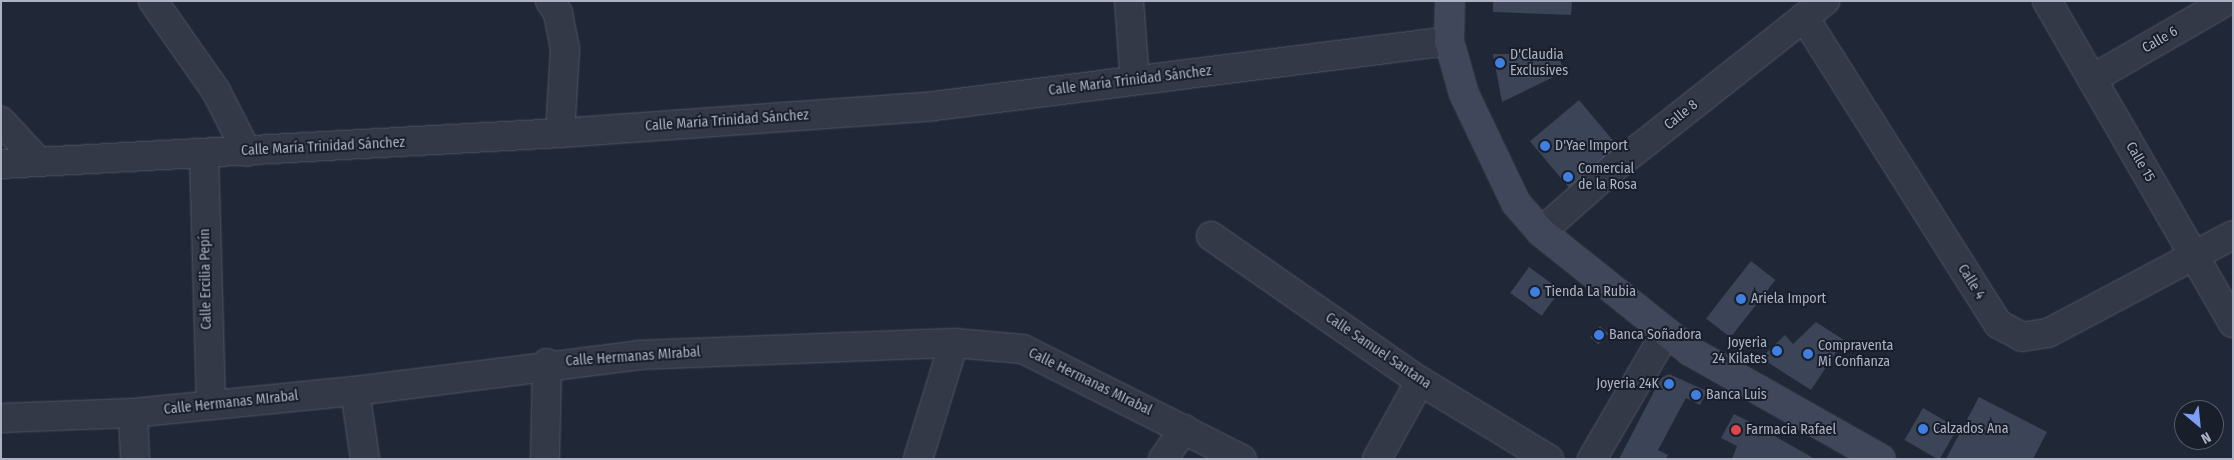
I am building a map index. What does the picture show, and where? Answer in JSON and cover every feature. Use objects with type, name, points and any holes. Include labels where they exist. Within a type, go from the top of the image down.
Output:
[{"type":"street","points":[[153,1],[216,91],[247,152]]},
{"type":"street","points":[[550,1],[558,13],[565,50],[560,133]]},
{"type":"street","points":[[1128,1],[1135,80]]},
{"type":"street","points":[[1450,1],[1449,41],[1464,94],[1484,140],[1516,203],[1541,232],[1665,334],[1881,459]]},
{"type":"street","name":"Calle 15","points":[[2047,1],[2233,323]]},
{"type":"street","name":"Calle 6","points":[[2092,79],[2227,1]]},
{"type":"street","name":"Calle 8","points":[[1541,232],[1612,170],[1815,9]]},
{"type":"street","name":"Calle 4","points":[[1815,9],[1998,324],[2022,337],[2048,333],[2233,235]]},
{"type":"street","name":"Calle María Trinidad Sánchez","points":[[1,164],[247,152],[560,133],[934,106],[1449,41]]},
{"type":"street","points":[[1,121],[38,161]]},
{"type":"street","name":"Calle Ercilia Pepín","points":[[204,153],[211,404]]},
{"type":"street","name":"Calle Samuel Santana","points":[[1212,236],[1420,381],[1549,459]]},
{"type":"street","points":[[1592,459],[1665,334]]},
{"type":"street","points":[[918,459],[954,343]]},
{"type":"street","name":"Calle Hermanas MIrabal","points":[[1,418],[133,413],[355,391],[548,363],[638,354],[954,343],[1023,349],[1242,459]]},
{"type":"street","points":[[545,459],[548,363]]},
{"type":"street","points":[[1377,459],[1420,381]]},
{"type":"street","points":[[355,391],[364,459]]},
{"type":"street","points":[[133,413],[135,459]]},
{"type":"street","points":[[1163,459],[1184,429]]},
{"type":"building","points":[[1493,1],[1572,1],[1571,15],[1493,12]]},
{"type":"building","points":[[1493,54],[1558,54],[1564,72],[1502,102]]},
{"type":"building","points":[[1579,100],[1619,147],[1570,189],[1530,141]]},
{"type":"building","name":"Ariela Import","points":[[1751,261],[1775,280],[1730,338],[1706,319]]},
{"type":"building","name":"Tienda La Rubia","points":[[1529,267],[1561,290],[1542,316],[1510,293]]},
{"type":"building","name":"Compraventa Mi Confianza","points":[[1816,322],[1844,340],[1811,390],[1761,358],[1785,335],[1793,344]]},
{"type":"building","name":"Banca Soñadora","points":[[1600,326],[1608,333],[1598,345],[1590,337]]},
{"type":"building","points":[[1669,374],[1707,391],[1700,405],[1686,398],[1658,450],[1668,455],[1666,459],[1619,459],[1661,378]]},
{"type":"building","points":[[1979,397],[2047,432],[2033,459],[1946,459]]},
{"type":"building","points":[[1923,408],[1958,428],[1940,459],[1904,440]]},
{"type":"building","points":[[1734,414],[1815,459],[1732,459],[1737,446],[1721,438]]},
{"type":"place","name":"D'Claudia Exclusives","points":[[1500,63]]},
{"type":"place","name":"D'Yae Import","points":[[1545,146]]},
{"type":"place","name":"Comercial de la Rosa","points":[[1568,177]]},
{"type":"place","name":"Tienda La Rubia","points":[[1535,292]]},
{"type":"place","name":"Ariela Import","points":[[1741,299]]},
{"type":"place","name":"Banca Soñadora","points":[[1599,335]]},
{"type":"place","name":"Joyeria 24 Kilates","points":[[1777,351]]},
{"type":"place","name":"Compraventa Mi Confianza","points":[[1808,354]]},
{"type":"place","name":"Joyeria 24K","points":[[1669,384]]},
{"type":"place","name":"Banca Luis","points":[[1696,395]]},
{"type":"place","name":"Calzados Ana","points":[[1923,429]]},
{"type":"place","name":"Farmacia Rafael","points":[[1736,430]]}]
